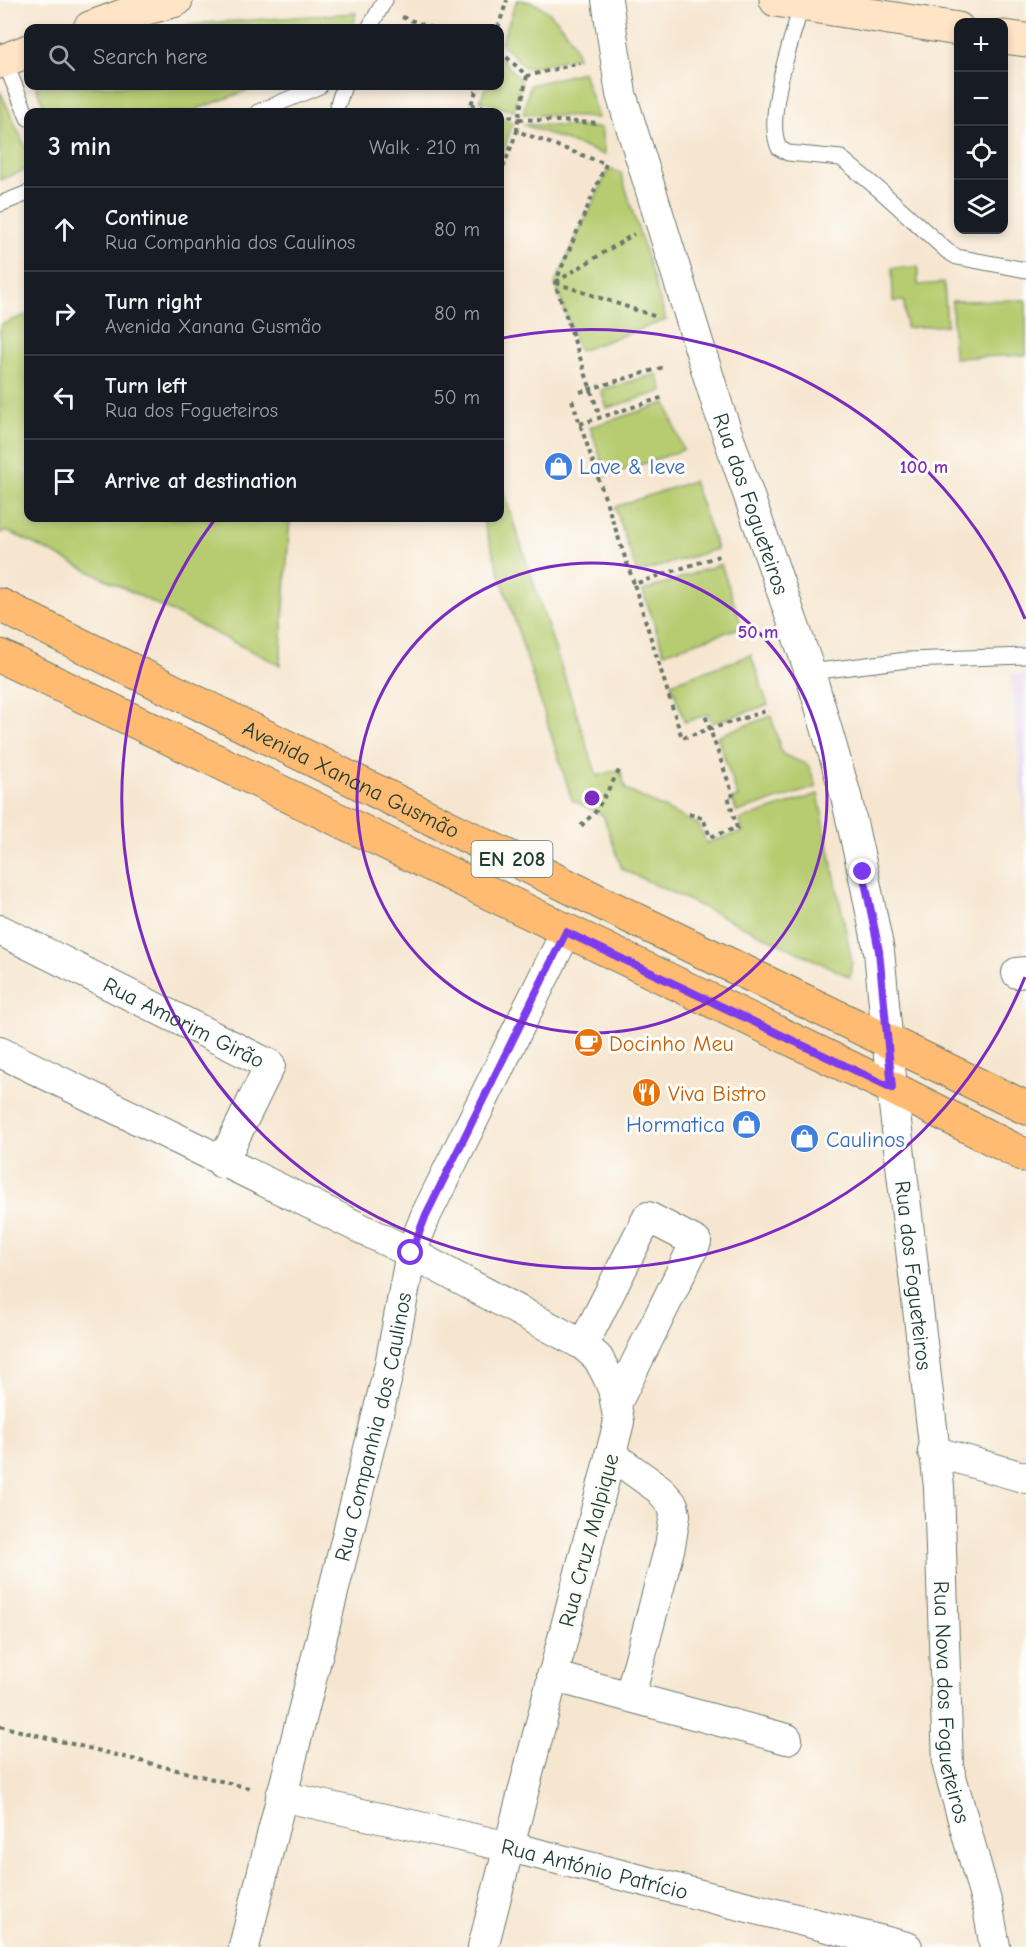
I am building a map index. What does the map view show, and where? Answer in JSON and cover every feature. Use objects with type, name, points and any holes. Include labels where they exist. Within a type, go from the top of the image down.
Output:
[{"type":"main road","points":[[101,24],[176,0]]},
{"type":"main road","points":[[789,2],[954,29]]},
{"type":"main road","points":[[1008,38],[1026,40]]},
{"type":"main road","name":"Avenida Xanana Gusmão","points":[[0,605],[608,906],[1026,1108]]},
{"type":"main road","name":"Avenida Xanana Gusmão","points":[[0,656],[892,1088],[1026,1156]]},
{"type":"street","name":"Rua dos Fogueteiros","points":[[606,0],[621,94],[692,327],[810,672],[846,796],[879,951],[933,1451]]},
{"type":"street","name":"Rua Amorim Girão","points":[[0,930],[270,1065],[222,1163]]},
{"type":"street","name":"Rua Companhia dos Caulinos","points":[[244,1947],[280,1796],[390,1365],[411,1253],[452,1163],[566,932]]},
{"type":"street","points":[[0,1052],[222,1163],[411,1253]]},
{"type":"street","name":"Rua Cruz Malpique","points":[[583,1345],[648,1217],[696,1242],[616,1404]]},
{"type":"street","name":"Rua Cruz Malpique","points":[[411,1253],[583,1345],[598,1358],[613,1389],[619,1422],[483,1947]]},
{"type":"street","points":[[933,1451],[1026,1478]]},
{"type":"street","name":"Rua Nova dos Fogueteiros","points":[[933,1451],[939,1487],[948,1766],[988,1908],[995,1947]]},
{"type":"street","points":[[610,1454],[659,1489],[673,1504],[675,1515],[670,1546],[630,1696]]},
{"type":"street","points":[[552,1676],[787,1739]]},
{"type":"street","name":"Rua António Patrício","points":[[280,1796],[510,1847],[907,1947]]},
{"type":"lane","points":[[371,24],[385,0]]},
{"type":"lane","points":[[789,2],[776,133],[779,148],[788,153],[841,158],[947,251],[957,257],[1026,270]]},
{"type":"lane","points":[[11,58],[25,108]]},
{"type":"lane","points":[[268,108],[310,90]]},
{"type":"lane","points":[[338,104],[343,90]]},
{"type":"lane","points":[[0,204],[24,195]]},
{"type":"lane","points":[[810,672],[907,660],[1026,656]]},
{"type":"path","points":[[499,24],[507,0]]},
{"type":"path","points":[[400,17],[420,24]]},
{"type":"path","points":[[504,55],[527,76]]},
{"type":"path","points":[[527,76],[580,63]]},
{"type":"path","points":[[504,165],[517,131],[527,76]]},
{"type":"path","points":[[470,108],[476,90]]},
{"type":"path","points":[[471,104],[483,108]]},
{"type":"path","points":[[504,115],[518,119],[600,123]]},
{"type":"path","points":[[517,131],[606,164],[555,283],[600,417]]},
{"type":"path","points":[[555,283],[638,231]]},
{"type":"path","points":[[555,283],[666,320]]},
{"type":"path","points":[[580,392],[664,367]]},
{"type":"path","points":[[580,424],[664,398]]},
{"type":"path","points":[[572,400],[682,738],[769,710]]},
{"type":"path","points":[[633,584],[719,556]]},
{"type":"path","points":[[689,814],[703,818],[710,837],[737,828],[728,796],[733,795],[705,715]]},
{"type":"path","points":[[581,826],[596,811],[620,769]]},
{"type":"path","points":[[0,1726],[280,1796]]},
{"type":"shaded area","points":[[1026,674],[1026,830],[1011,675]]},
{"type":"green space","points":[[517,0],[528,1],[538,5],[556,19],[570,37],[578,57],[526,68],[504,46],[504,35]]},
{"type":"green space","points":[[356,13],[354,24],[199,24]]},
{"type":"green space","points":[[504,62],[522,82],[514,111],[480,101],[484,90],[504,90]]},
{"type":"green space","points":[[583,72],[598,118],[523,114],[530,85]]},
{"type":"green space","points":[[38,90],[249,90],[200,108],[44,108]]},
{"type":"green space","points":[[0,91],[24,144],[24,171],[0,180]]},
{"type":"green space","points":[[504,120],[513,123],[504,149]]},
{"type":"green space","points":[[522,124],[601,128],[605,155]]},
{"type":"green space","points":[[609,169],[621,173],[666,320],[579,351],[555,283]]},
{"type":"green space","points":[[918,267],[918,285],[944,283],[947,325],[906,328],[904,301],[893,301],[892,268]]},
{"type":"green space","points":[[1026,300],[1026,355],[954,358],[952,301]]},
{"type":"green space","points":[[24,316],[24,522],[290,522],[280,665],[18,536],[6,531],[0,533],[0,325]]},
{"type":"green space","points":[[657,374],[663,391],[607,408],[601,390]]},
{"type":"green space","points":[[666,403],[683,450],[607,476],[590,427]]},
{"type":"green space","points":[[693,481],[717,549],[637,573],[615,507]]},
{"type":"green space","points":[[504,493],[597,776],[620,769],[626,790],[699,825],[706,843],[743,832],[740,820],[818,794],[852,961],[850,977],[622,869],[603,815],[572,800],[483,522],[504,522]]},
{"type":"green space","points":[[721,564],[742,627],[664,653],[643,591]]},
{"type":"green space","points":[[751,655],[768,705],[712,723],[708,714],[685,722],[671,683]]},
{"type":"green space","points":[[771,716],[782,754],[808,765],[817,787],[737,812],[732,799],[738,797],[717,736]]},
{"type":"place","name":"Lave & leve","points":[[558,466]]},
{"type":"place","name":"Docinho Meu","points":[[588,1043]]},
{"type":"place","name":"Viva Bistro","points":[[647,1093]]},
{"type":"place","name":"Hormatica","points":[[746,1124]]},
{"type":"place","name":"Caulinos","points":[[805,1139]]},
{"type":"route","points":[[411,1253],[426,1215],[566,932],[892,1088],[879,951],[863,872]]}]
